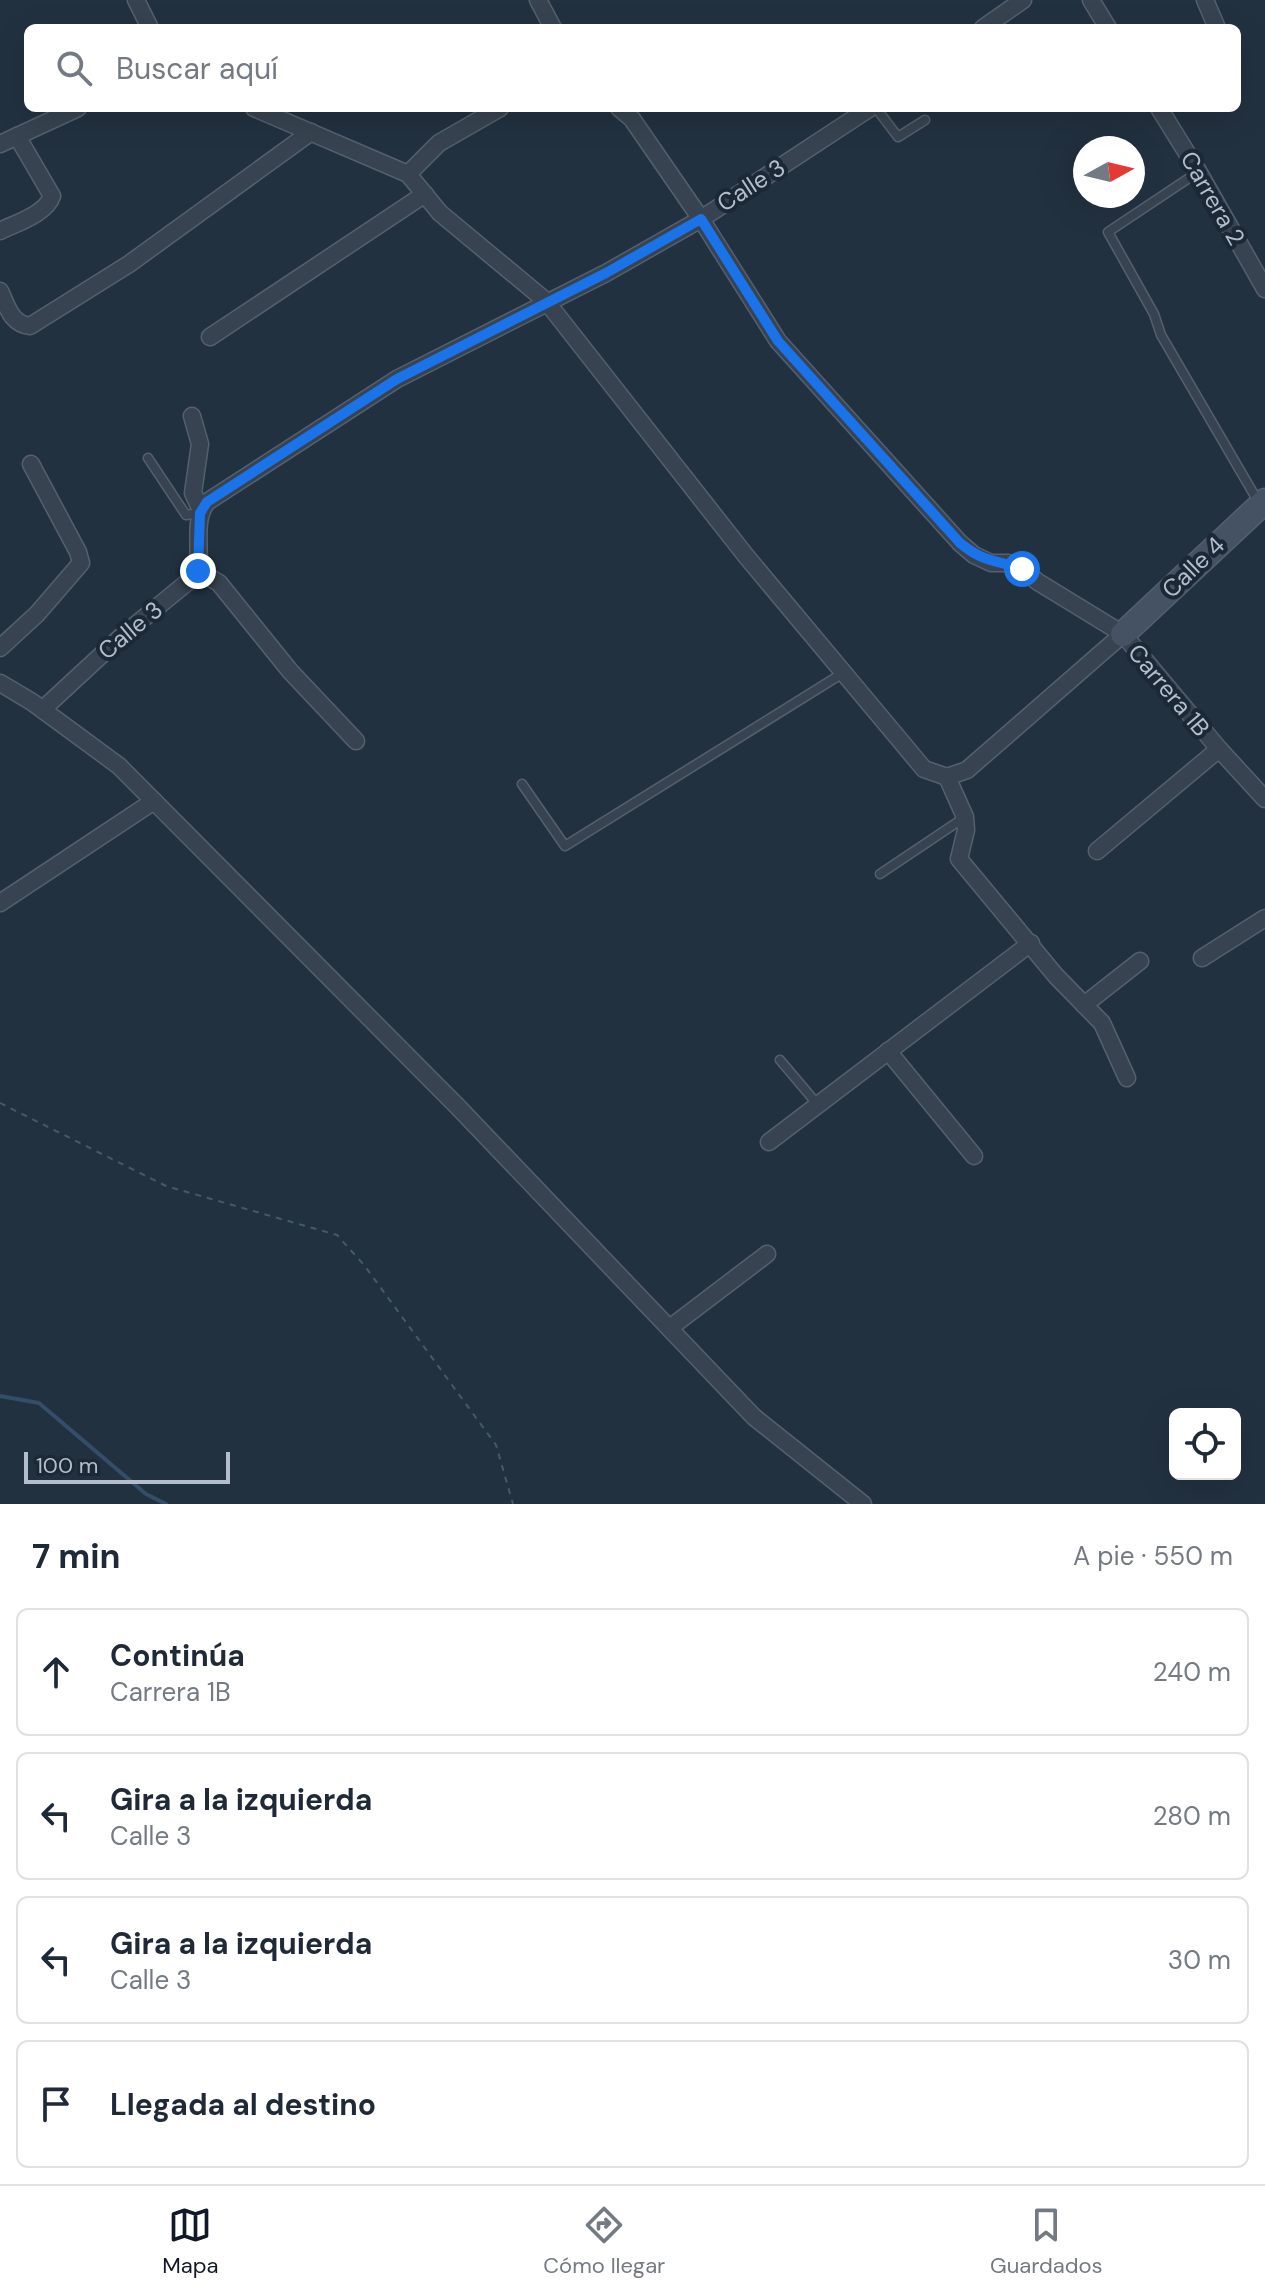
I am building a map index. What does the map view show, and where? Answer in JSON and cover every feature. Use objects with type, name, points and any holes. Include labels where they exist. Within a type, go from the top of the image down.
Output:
[{"type":"street","points":[[136,0],[148,24]]},
{"type":"street","points":[[538,0],[551,24]]},
{"type":"street","points":[[1091,0],[1106,24]]},
{"type":"street","points":[[1205,0],[1215,24]]},
{"type":"street","points":[[988,24],[1015,2]]},
{"type":"street","points":[[0,144],[69,112]]},
{"type":"street","points":[[264,112],[408,174],[440,213],[546,301],[746,556],[924,769],[947,777],[967,770],[1123,634]]},
{"type":"street","points":[[408,174],[439,143],[493,112]]},
{"type":"street","name":"Carrera 1B","points":[[624,112],[632,119],[701,219],[778,341],[960,543],[974,555],[991,563],[1008,563],[1022,569],[1123,634],[1265,799]]},
{"type":"street","name":"Calle 3","points":[[200,512],[207,502],[397,379],[606,273],[701,219],[864,112]]},
{"type":"street","name":"Carrera 2","points":[[1161,112],[1265,289]]},
{"type":"street","points":[[0,291],[14,319],[30,326],[129,264],[311,132]]},
{"type":"street","points":[[0,231],[43,208],[50,203],[52,196],[17,136]]},
{"type":"street","points":[[210,337],[425,194]]},
{"type":"street","points":[[192,416],[200,444],[193,493],[200,512],[198,571],[219,583],[290,671],[356,741]]},
{"type":"street","points":[[0,648],[37,614],[81,563],[31,464]]},
{"type":"street","name":"Calle 4","points":[[1123,634],[1262,502]]},
{"type":"street","name":"Calle 3","points":[[43,709],[198,571]]},
{"type":"street","points":[[0,683],[43,709],[119,766],[458,1107],[754,1417],[863,1504]]},
{"type":"street","points":[[1097,851],[1219,749]]},
{"type":"street","points":[[947,777],[965,817],[966,830],[959,859],[1056,976],[1102,1023],[1127,1078]]},
{"type":"street","points":[[0,903],[154,801]]},
{"type":"street","points":[[1202,958],[1265,918]]},
{"type":"street","points":[[769,1142],[1031,943]]},
{"type":"street","points":[[1084,1005],[1140,961]]},
{"type":"street","points":[[888,1051],[974,1156]]},
{"type":"street","points":[[671,1327],[767,1254]]},
{"type":"lane","points":[[879,112],[898,137],[925,120]]},
{"type":"lane","points":[[1198,171],[1108,232],[1154,314],[1161,335],[1262,502]]},
{"type":"lane","points":[[148,458],[186,515],[200,512]]},
{"type":"lane","points":[[522,784],[565,846],[843,672]]},
{"type":"lane","points":[[880,874],[965,817]]},
{"type":"lane","points":[[780,1060],[818,1105]]},
{"type":"path","points":[[0,1103],[166,1186],[337,1235],[364,1265],[496,1445],[513,1504]]},
{"type":"waterway","points":[[0,1396],[39,1403],[146,1494],[166,1504]]},
{"type":"route","points":[[198,571],[200,513],[207,502],[397,379],[606,273],[701,219],[778,341],[960,543],[974,555],[991,563],[1008,563],[1022,569]]}]
